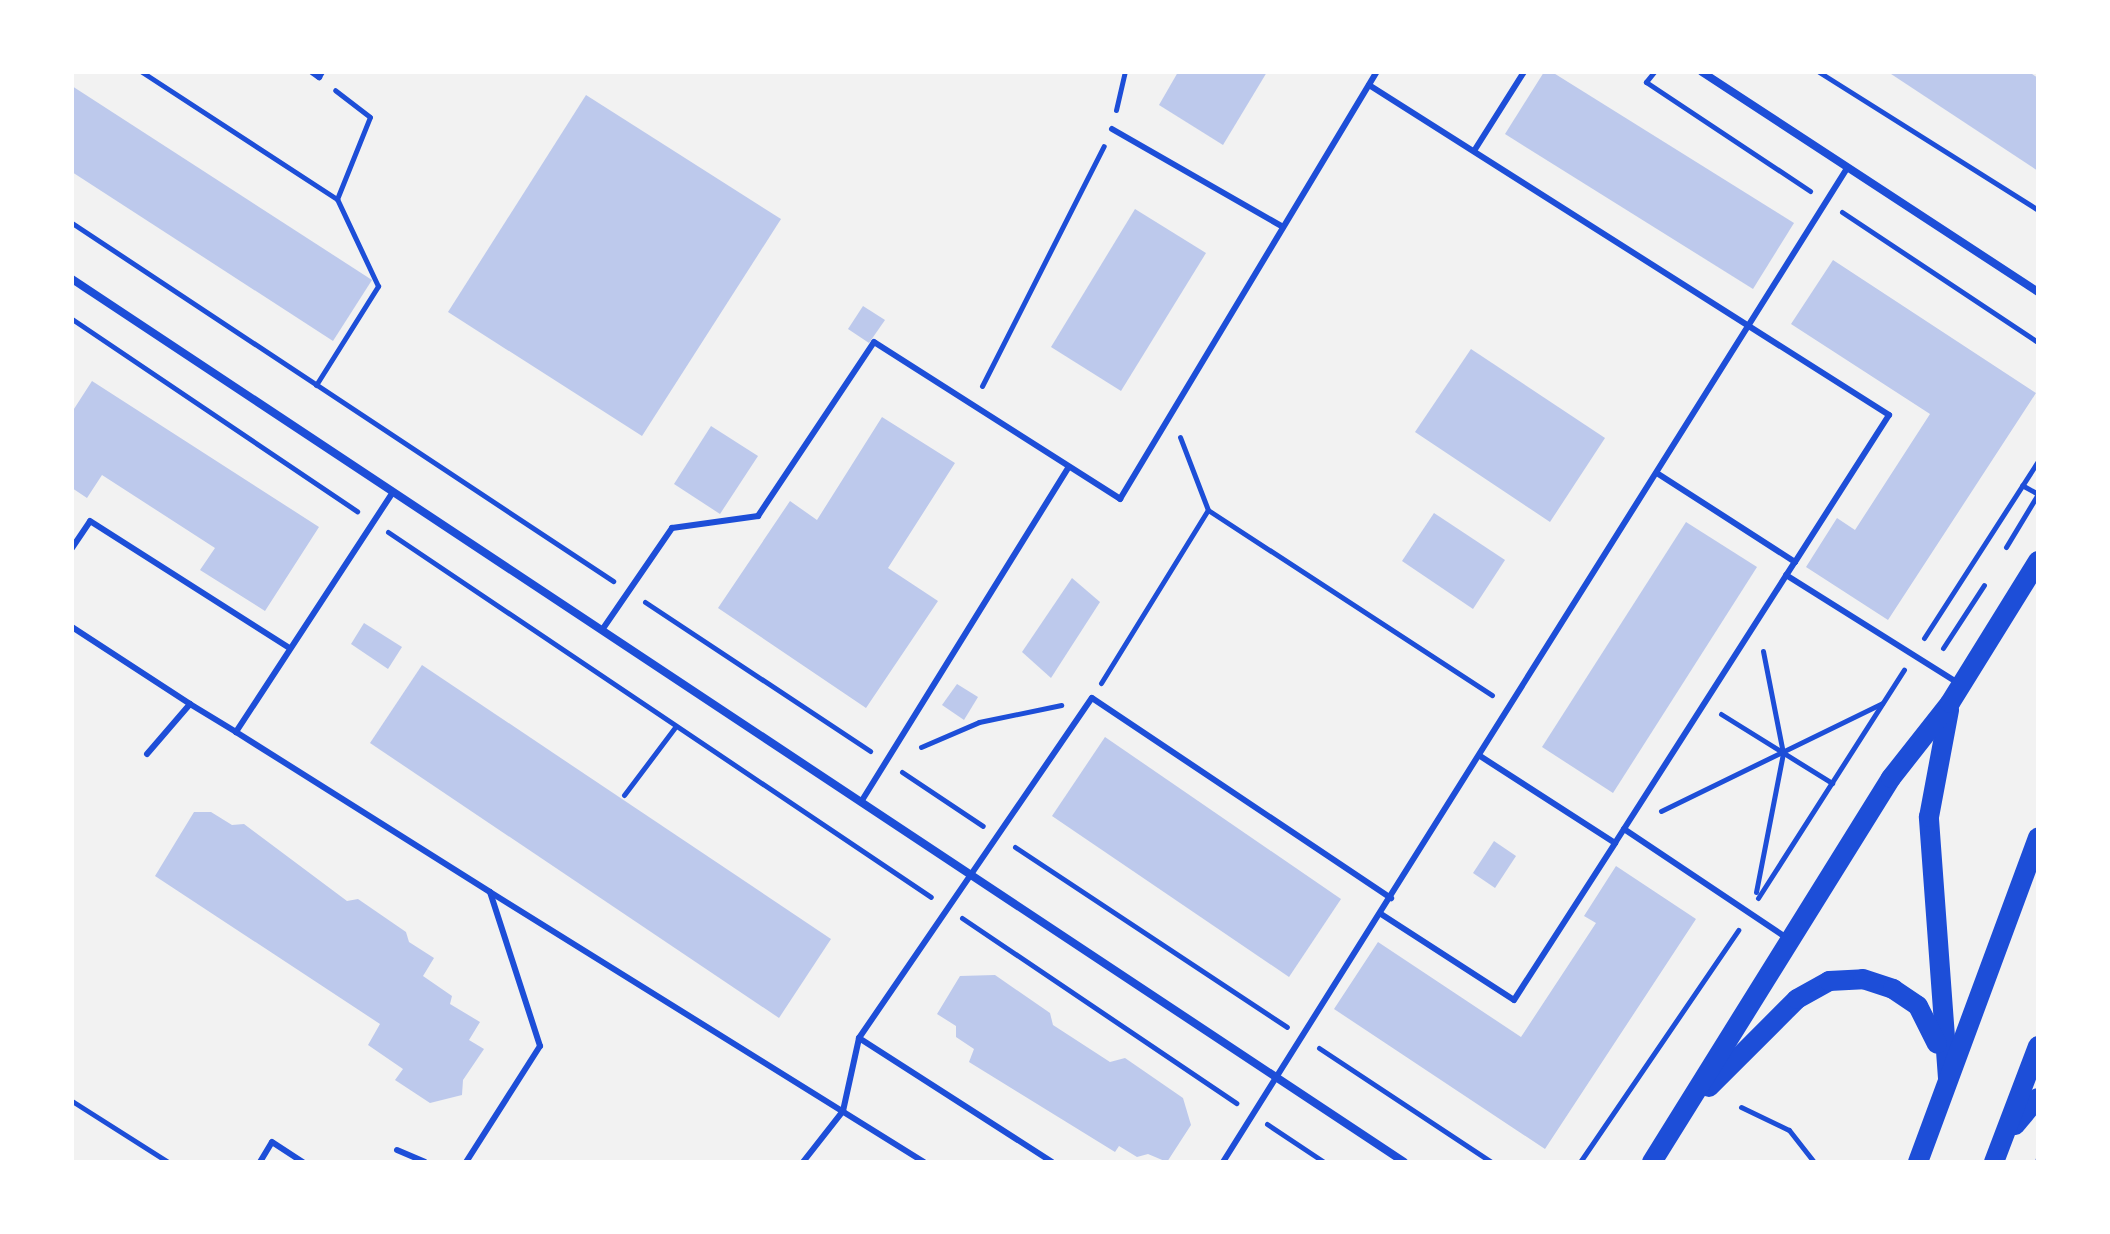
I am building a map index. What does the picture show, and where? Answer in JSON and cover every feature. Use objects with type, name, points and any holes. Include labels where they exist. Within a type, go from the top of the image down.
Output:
[{"type":"main road","points":[[1652,1162],[1891,778],[1956,694],[2038,561]]},
{"type":"main road","points":[[1948,1078],[1929,817],[1956,694]]},
{"type":"main road","points":[[1918,1162],[2038,837]]},
{"type":"main road","points":[[1687,1110],[1797,999],[1829,981],[1863,979],[1918,1006],[1932,1025],[1948,1078]]},
{"type":"main road","points":[[1996,1159],[2038,1046]]},
{"type":"main road","points":[[1996,1159],[2038,1098]]},
{"type":"street","points":[[1702,72],[2038,292]]},
{"type":"street","points":[[72,279],[1404,1162]]},
{"type":"lane","points":[[602,630],[672,528],[758,516],[874,342],[1120,499],[1377,72]]},
{"type":"lane","points":[[1474,151],[1524,72]]},
{"type":"lane","points":[[1369,85],[1889,415],[1514,1000],[1381,914]]},
{"type":"lane","points":[[1112,129],[1283,227]]},
{"type":"lane","points":[[1223,1162],[1256,1116],[1848,167]]},
{"type":"lane","points":[[861,802],[1069,467]]},
{"type":"lane","points":[[1657,473],[1795,562]]},
{"type":"lane","points":[[236,732],[393,492]]},
{"type":"lane","points":[[72,548],[90,521],[289,648]]},
{"type":"lane","points":[[1786,575],[1914,655],[1956,694]]},
{"type":"lane","points":[[72,627],[190,704],[924,1162]]},
{"type":"lane","points":[[803,1162],[843,1111],[859,1038],[969,873],[1092,698],[1391,898]]},
{"type":"lane","points":[[147,754],[190,704]]},
{"type":"lane","points":[[1480,756],[1615,843]]},
{"type":"lane","points":[[1624,829],[1788,939]]},
{"type":"lane","points":[[466,1162],[540,1046],[490,892]]},
{"type":"lane","points":[[859,1038],[1052,1162]]},
{"type":"lane","points":[[260,1162],[272,1142],[303,1162]]},
{"type":"lane","points":[[397,1150],[425,1162]]},
{"type":"path","points":[[142,72],[337,199],[378,286],[316,385]]},
{"type":"path","points":[[972,406],[1112,129],[1125,72]]},
{"type":"path","points":[[1646,82],[1654,72]]},
{"type":"path","points":[[1819,72],[2038,210]]},
{"type":"path","points":[[318,74],[370,117],[337,199]]},
{"type":"path","points":[[72,223],[1491,1162]]},
{"type":"path","points":[[72,319],[1324,1162]]},
{"type":"path","points":[[1171,414],[1208,510],[1511,707]]},
{"type":"path","points":[[1757,621],[1783,753],[1754,905],[2038,461]]},
{"type":"path","points":[[2006,547],[2038,494],[2022,485]]},
{"type":"path","points":[[887,762],[979,722],[1092,698],[1208,510]]},
{"type":"path","points":[[1945,650],[1984,585]]},
{"type":"path","points":[[1624,829],[1884,701]]},
{"type":"path","points":[[1704,703],[1832,783]]},
{"type":"path","points":[[624,795],[676,726]]},
{"type":"path","points":[[1580,1162],[1749,912]]},
{"type":"path","points":[[72,1101],[168,1162]]},
{"type":"path","points":[[1741,1107],[1789,1130],[1814,1162]]},
{"type":"building","points":[[1178,72],[1267,72],[1223,145],[1159,105]]},
{"type":"building","points":[[1544,72],[1552,72],[1794,223],[1753,289],[1505,134]]},
{"type":"building","points":[[1888,72],[2029,72],[2038,78],[2038,171]]},
{"type":"building","points":[[72,86],[372,280],[333,341],[72,172]]},
{"type":"building","points":[[586,95],[781,219],[642,436],[448,312]]},
{"type":"building","points":[[1135,209],[1206,253],[1121,391],[1051,347]]},
{"type":"building","points":[[1833,260],[2036,393],[1888,620],[1806,567],[1837,518],[1855,530],[1930,414],[1791,324]]},
{"type":"building","points":[[863,306],[885,320],[869,343],[848,329]]},
{"type":"building","points":[[1471,349],[1605,438],[1550,522],[1415,432]]},
{"type":"building","points":[[92,381],[319,527],[265,611],[200,570],[215,548],[102,475],[87,498],[72,488],[72,412]]},
{"type":"building","points":[[882,417],[955,463],[888,568],[938,601],[866,708],[718,608],[790,501],[817,520]]},
{"type":"building","points":[[711,426],[758,456],[720,514],[674,484]]},
{"type":"building","points":[[1434,513],[1505,560],[1473,609],[1402,561]]},
{"type":"building","points":[[1686,522],[1757,567],[1613,793],[1542,747]]},
{"type":"building","points":[[1072,578],[1100,602],[1051,678],[1022,652]]},
{"type":"building","points":[[364,623],[402,647],[388,669],[351,644]]},
{"type":"building","points":[[422,665],[831,939],[779,1018],[370,743]]},
{"type":"building","points":[[957,684],[978,697],[964,720],[942,705]]},
{"type":"building","points":[[1105,737],[1341,899],[1289,977],[1052,816]]},
{"type":"building","points":[[194,812],[211,812],[232,825],[244,824],[347,901],[358,899],[406,932],[409,942],[434,958],[423,976],[452,996],[450,1004],[480,1022],[469,1040],[484,1049],[463,1080],[462,1095],[430,1103],[395,1080],[403,1069],[368,1045],[380,1024],[155,876]]},
{"type":"building","points":[[1494,841],[1516,856],[1495,888],[1473,873]]},
{"type":"building","points":[[1616,866],[1696,919],[1545,1149],[1334,1009],[1378,942],[1521,1037],[1596,923],[1584,916]]},
{"type":"building","points":[[995,975],[1050,1013],[1053,1025],[1110,1062],[1125,1058],[1183,1098],[1191,1125],[1167,1162],[1148,1154],[1137,1157],[1119,1146],[1115,1152],[969,1062],[974,1049],[956,1037],[956,1026],[937,1014],[960,976]]}]
